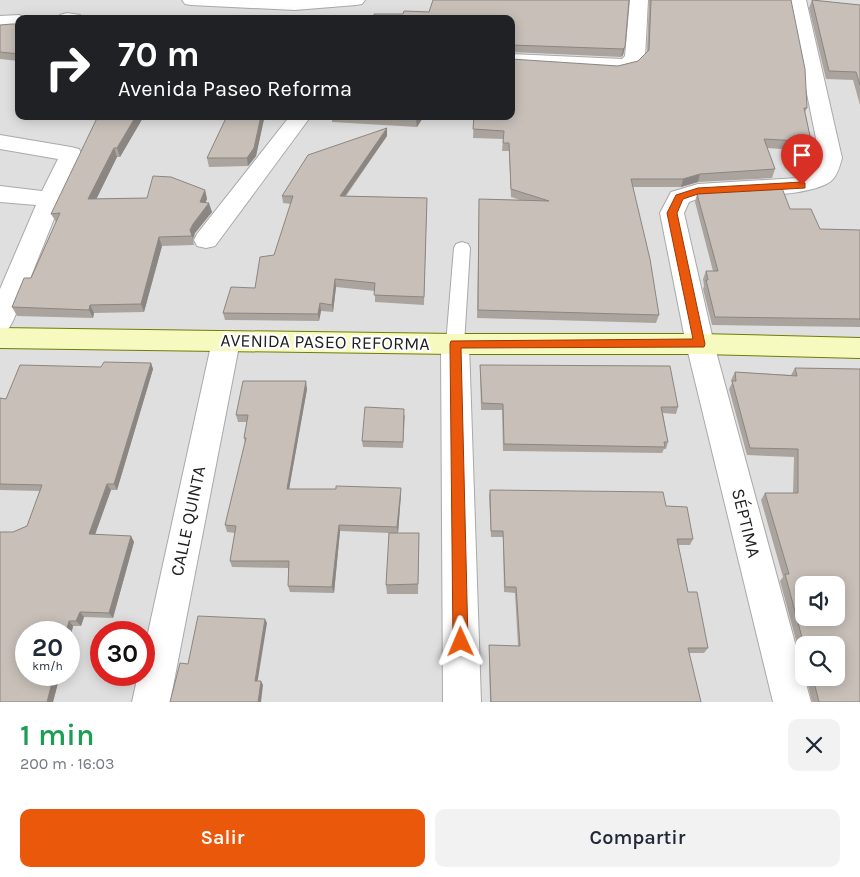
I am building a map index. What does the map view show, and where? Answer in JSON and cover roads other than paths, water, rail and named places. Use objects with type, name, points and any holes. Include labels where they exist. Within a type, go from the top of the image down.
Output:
[{"type":"main road","name":"AVENIDA PASEO REFORMA","points":[[0,338],[455,344],[700,344],[860,348]]},
{"type":"street","points":[[191,0],[294,8],[356,0]]},
{"type":"street","points":[[515,60],[617,66],[629,63],[635,58],[639,0]]},
{"type":"street","name":"SÉPTIMA","points":[[792,702],[700,344],[672,213],[679,197],[698,191],[802,185],[824,176],[830,158],[803,1]]},
{"type":"street","points":[[0,22],[15,21]]},
{"type":"street","points":[[206,240],[298,120]]},
{"type":"street","points":[[0,142],[71,154],[50,199],[0,321]]},
{"type":"street","points":[[0,194],[50,199]]},
{"type":"street","name":"CALLE QUINTA","points":[[151,702],[226,341]]},
{"type":"street","points":[[455,344],[462,702]]},
{"type":"lane","points":[[455,344],[462,248]]}]
